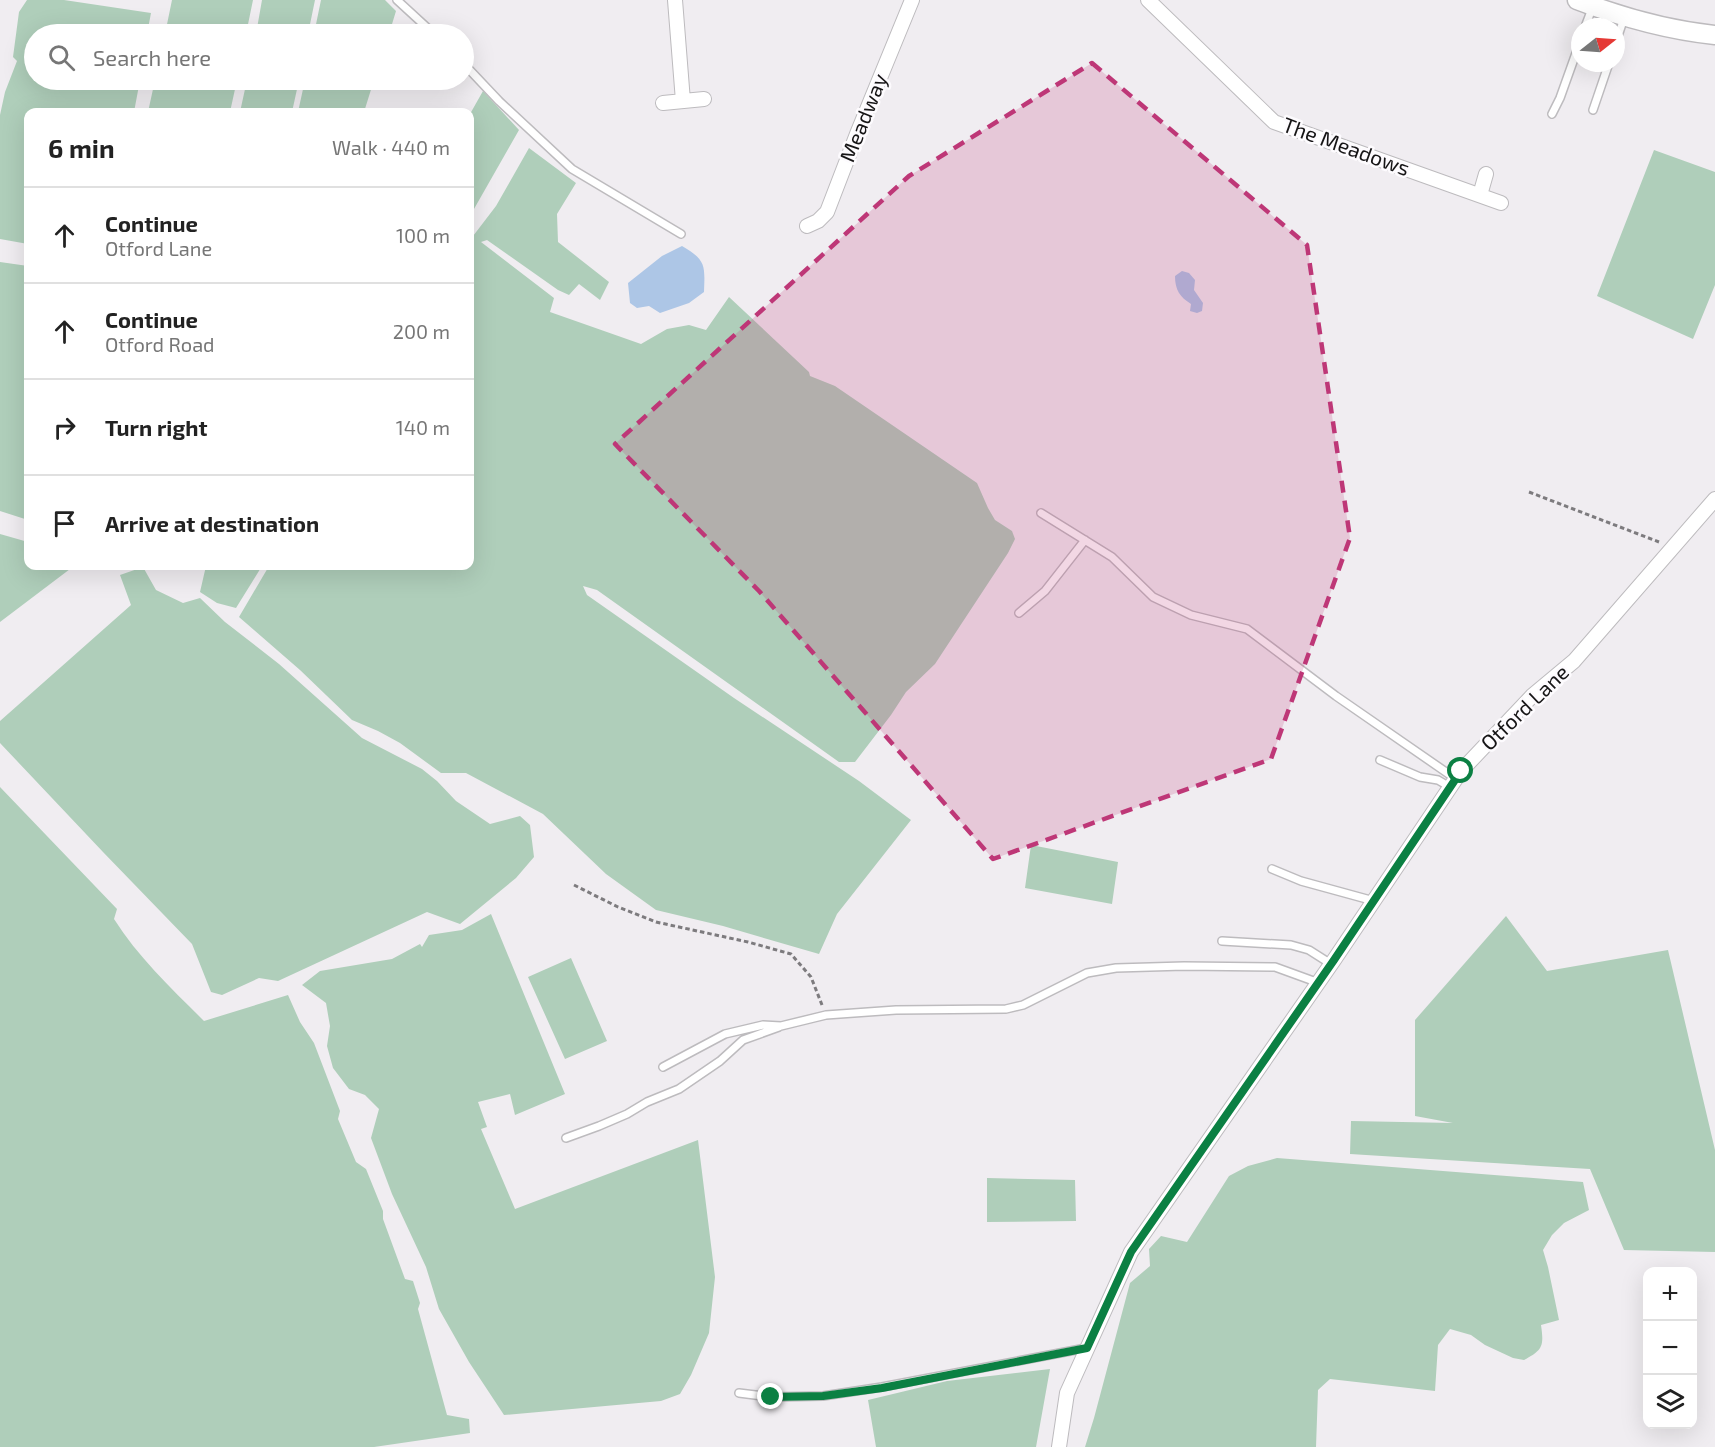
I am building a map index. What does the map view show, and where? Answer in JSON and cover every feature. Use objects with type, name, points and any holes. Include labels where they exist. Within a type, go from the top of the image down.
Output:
[{"type":"street","points":[[675,0],[684,101]]},
{"type":"street","name":"Meadway","points":[[807,226],[818,221],[827,212],[912,0]]},
{"type":"street","name":"The Meadows","points":[[1148,0],[1274,122],[1501,203]]},
{"type":"street","points":[[1585,3],[1687,32],[1715,35]]},
{"type":"street","points":[[663,103],[704,99]]},
{"type":"street","points":[[1480,195],[1486,174]]},
{"type":"street","name":"Otford Lane","points":[[1059,1447],[1067,1393],[1131,1252],[1333,962],[1461,771],[1532,696],[1574,661],[1715,499]]},
{"type":"lane","points":[[397,0],[423,24]]},
{"type":"lane","points":[[1552,114],[1571,67]]},
{"type":"lane","points":[[1593,110],[1606,72]]},
{"type":"lane","points":[[474,74],[572,169],[681,234]]},
{"type":"lane","points":[[1041,513],[1112,557],[1153,597],[1191,615],[1247,629],[1453,783]]},
{"type":"lane","points":[[1019,613],[1045,591],[1085,540]]},
{"type":"lane","points":[[1380,760],[1420,777],[1453,783]]},
{"type":"lane","points":[[1272,869],[1301,881],[1374,901]]},
{"type":"lane","points":[[1222,941],[1291,945],[1309,950],[1333,962]]},
{"type":"lane","points":[[566,1138],[627,1114],[647,1102],[679,1089],[720,1061],[743,1040],[781,1026],[826,1015],[896,1010],[1006,1009],[1023,1005],[1087,973],[1116,968],[1275,967],[1318,983]]},
{"type":"lane","points":[[663,1067],[725,1035],[763,1025],[781,1026]]},
{"type":"lane","points":[[739,1393],[771,1397],[823,1396],[882,1388],[1087,1348]]},
{"type":"path","points":[[1529,492],[1672,547]]},
{"type":"path","points":[[574,885],[618,907],[656,922],[791,954],[811,977],[826,1015]]},
{"type":"highlighted area","points":[[1092,63],[1307,245],[1350,538],[1271,759],[993,859],[759,591],[615,444],[909,176]]},
{"type":"green space","points":[[27,0],[64,0],[151,13],[149,24],[24,24],[24,90],[138,90],[135,108],[24,108],[24,243],[0,239],[0,115],[5,92],[17,61],[13,57],[19,12]]},
{"type":"green space","points":[[172,0],[253,0],[248,24],[167,24]]},
{"type":"green space","points":[[262,0],[315,0],[310,24],[258,24]]},
{"type":"green space","points":[[321,0],[385,0],[396,11],[392,24],[316,24]]},
{"type":"green space","points":[[153,90],[235,90],[231,108],[149,108]]},
{"type":"green space","points":[[245,90],[297,90],[293,108],[241,108]]},
{"type":"green space","points":[[303,90],[371,90],[365,108],[299,108]]},
{"type":"green space","points":[[483,91],[519,130],[474,209],[474,108]]},
{"type":"green space","points":[[529,148],[576,183],[557,214],[558,242],[609,282],[600,300],[579,284],[569,295],[558,290],[487,240],[481,242],[554,298],[550,312],[641,344],[667,329],[689,325],[706,330],[729,297],[809,372],[810,376],[835,386],[977,483],[995,520],[1012,531],[1015,539],[1008,553],[935,664],[906,692],[855,762],[839,762],[597,590],[583,586],[587,595],[734,698],[859,781],[911,820],[837,914],[819,954],[723,926],[656,910],[606,874],[543,814],[466,773],[441,773],[400,743],[352,720],[300,670],[239,617],[267,570],[474,570],[474,235],[496,206]]},
{"type":"green space","points":[[1654,150],[1715,172],[1715,285],[1693,339],[1597,296]]},
{"type":"green space","points":[[0,262],[24,265],[24,519],[0,511]]},
{"type":"green space","points":[[0,534],[24,541],[24,570],[69,570],[0,622]]},
{"type":"green space","points":[[134,570],[145,570],[156,590],[183,603],[200,598],[225,622],[279,664],[362,738],[422,769],[456,801],[490,824],[520,816],[530,825],[534,857],[516,878],[460,924],[427,912],[278,981],[259,978],[222,995],[211,992],[192,944],[0,743],[0,721],[131,605],[120,575]]},
{"type":"green space","points":[[205,570],[260,570],[236,608],[217,603],[200,592]]},
{"type":"green space","points":[[0,787],[117,909],[114,919],[123,933],[156,972],[204,1021],[288,995],[300,1022],[314,1043],[340,1111],[338,1119],[356,1162],[366,1169],[383,1211],[383,1219],[405,1279],[413,1281],[420,1303],[418,1309],[447,1415],[469,1419],[470,1433],[374,1447],[0,1447]]},
{"type":"green space","points":[[1031,845],[1118,862],[1112,904],[1025,888]]},
{"type":"green space","points":[[491,914],[565,1094],[515,1115],[510,1094],[478,1102],[487,1127],[481,1129],[515,1209],[698,1140],[715,1277],[709,1333],[680,1394],[661,1401],[504,1415],[469,1362],[439,1309],[426,1267],[392,1194],[371,1138],[379,1109],[365,1095],[349,1089],[333,1068],[327,1046],[330,1026],[326,1003],[302,985],[320,971],[392,959],[420,944],[422,947],[429,935],[462,930]]},
{"type":"green space","points":[[1506,916],[1547,971],[1668,950],[1715,1150],[1715,1252],[1624,1250],[1590,1169],[1350,1154],[1351,1121],[1453,1123],[1415,1116],[1415,1020]]},
{"type":"green space","points":[[571,958],[607,1041],[565,1059],[528,977]]},
{"type":"green space","points":[[1277,1158],[1583,1182],[1589,1210],[1564,1223],[1552,1235],[1543,1250],[1559,1320],[1541,1325],[1541,1347],[1524,1360],[1513,1358],[1485,1345],[1471,1335],[1450,1329],[1438,1345],[1435,1391],[1330,1379],[1318,1390],[1316,1447],[1085,1447],[1130,1283],[1150,1266],[1149,1249],[1161,1236],[1187,1242],[1229,1176],[1248,1166]]},
{"type":"green space","points":[[987,1178],[1075,1180],[1076,1221],[987,1222]]},
{"type":"green space","points":[[1050,1369],[1036,1447],[876,1447],[868,1400],[947,1381]]},
{"type":"water","points":[[682,246],[696,255],[702,264],[704,292],[689,303],[660,313],[649,306],[637,308],[630,303],[628,283],[662,256]]},
{"type":"water","points":[[1182,271],[1189,273],[1195,280],[1194,290],[1203,303],[1202,311],[1197,313],[1190,311],[1191,304],[1179,293],[1175,276]]},
{"type":"route","points":[[771,1397],[823,1396],[882,1388],[1087,1348],[1131,1252],[1334,960],[1461,771]]}]
